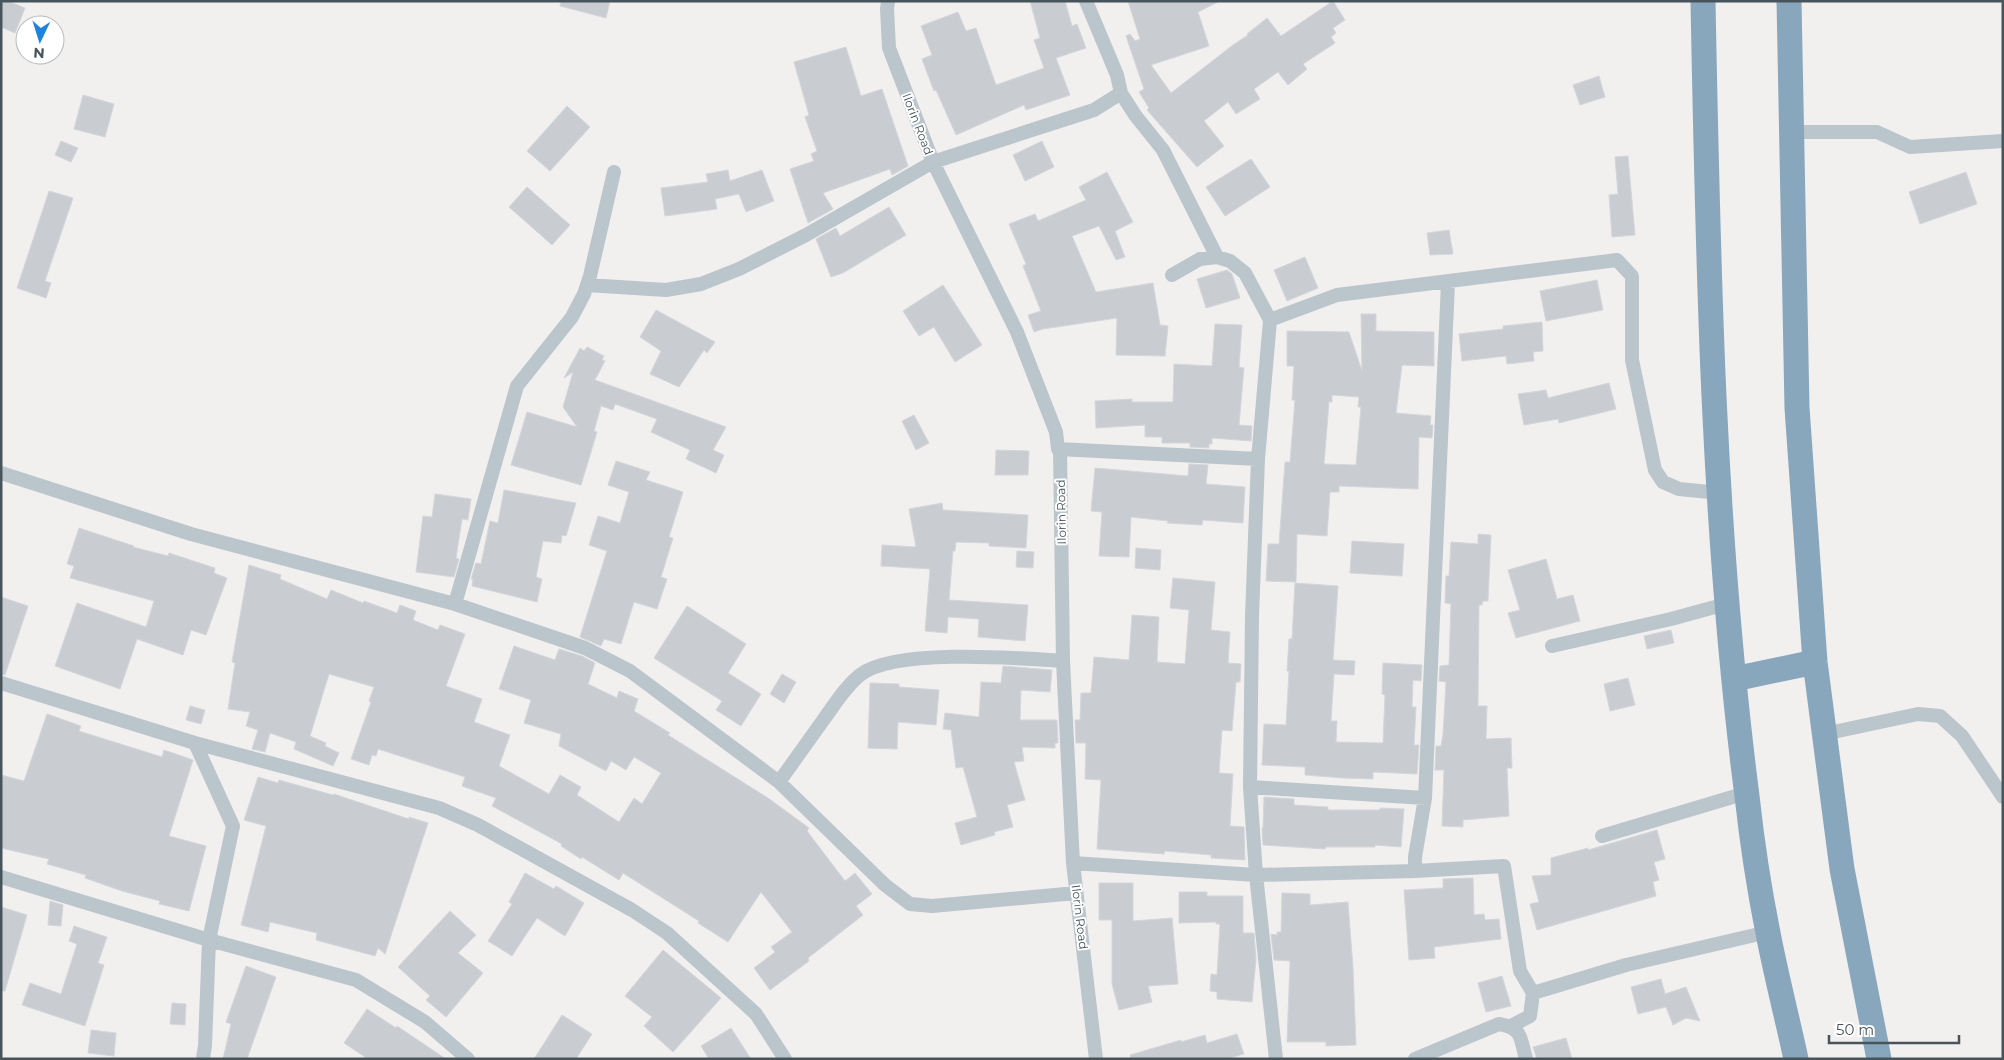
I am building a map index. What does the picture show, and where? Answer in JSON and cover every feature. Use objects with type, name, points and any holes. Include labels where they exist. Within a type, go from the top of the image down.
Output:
[{"type":"highway","points":[[1703,1],[1706,164],[1726,604],[1746,793],[1768,932],[1798,1056]]},
{"type":"highway","points":[[1789,1],[1790,132],[1797,408],[1815,662],[1842,869],[1879,1059]]},
{"type":"highway","points":[[1734,679],[1815,662]]},
{"type":"street","name":"Ilorin Road","points":[[888,1],[886,9],[889,48],[933,162],[1017,332],[1056,432],[1058,449],[1060,450],[1063,661],[1073,863],[1096,1059]]},
{"type":"street","points":[[1087,2],[1117,76],[1121,92],[1135,115],[1164,150],[1217,257]]},
{"type":"street","points":[[587,285],[666,290],[701,284],[739,269],[806,235],[933,162],[1094,110],[1121,92]]},
{"type":"street","points":[[1790,132],[1878,132],[1910,147],[2003,141]]},
{"type":"street","points":[[455,604],[517,386],[572,317],[587,285],[614,172]]},
{"type":"street","points":[[1172,275],[1200,260],[1217,257],[1230,261],[1245,273],[1270,320],[1258,459],[1251,645],[1250,787],[1256,874],[1276,1059]]},
{"type":"street","points":[[1270,320],[1337,295],[1448,283],[1617,260],[1632,276],[1632,360],[1655,470],[1663,482],[1679,489],[1720,492]]},
{"type":"street","points":[[1415,872],[1415,857],[1425,798],[1448,283]]},
{"type":"street","points":[[1058,449],[1258,459]]},
{"type":"street","points":[[1,473],[191,534],[455,604],[586,648],[630,671],[779,782],[885,885],[910,904],[932,906],[1076,893]]},
{"type":"street","points":[[1552,646],[1671,619],[1726,604]]},
{"type":"street","points":[[779,782],[846,687],[862,673],[883,664],[981,656],[1063,661]]},
{"type":"street","points":[[1,683],[196,743],[439,808],[478,825],[632,910],[666,932],[756,1014],[785,1059]]},
{"type":"street","points":[[1824,734],[1918,714],[1940,716],[1962,736],[2003,797]]},
{"type":"street","points":[[196,743],[233,826],[209,940],[203,1059]]},
{"type":"street","points":[[1250,787],[1425,798]]},
{"type":"street","points":[[1602,836],[1746,793]]},
{"type":"street","points":[[1073,863],[1256,874],[1415,872],[1504,866],[1520,971],[1533,993],[1530,1016],[1512,1026],[1499,1024],[1416,1059]]},
{"type":"street","points":[[1,877],[209,940],[356,980],[425,1022],[468,1059]]},
{"type":"street","points":[[1533,993],[1626,965],[1768,932]]},
{"type":"street","points":[[1512,1026],[1519,1034],[1526,1059]]},
{"type":"building","points":[[1,1],[8,1],[25,8],[22,15],[15,15],[15,33],[1,27]]},
{"type":"building","points":[[561,1],[610,1],[606,18],[560,6]]},
{"type":"building","points":[[1030,1],[1065,1],[1072,26],[1077,24],[1086,48],[1056,58],[1070,95],[1026,110],[1024,105],[956,135],[936,90],[934,91],[922,59],[932,55],[921,26],[958,12],[966,31],[976,28],[996,85],[1044,68],[1034,40],[1040,38]]},
{"type":"building","points":[[1128,1],[1220,1],[1198,12],[1209,46],[1151,65],[1171,93],[1248,35],[1267,18],[1281,36],[1333,1],[1345,20],[1333,28],[1336,33],[1331,37],[1335,43],[1303,64],[1307,69],[1288,85],[1278,72],[1254,89],[1260,99],[1236,114],[1228,102],[1204,121],[1224,146],[1197,167],[1147,110],[1149,108],[1139,92],[1144,89],[1126,36],[1130,34],[1135,41],[1140,39]]},
{"type":"building","points":[[846,47],[861,96],[882,89],[908,166],[892,175],[890,169],[823,193],[833,209],[808,223],[790,169],[814,161],[811,154],[817,151],[805,117],[809,115],[794,62]]},
{"type":"building","points":[[1599,76],[1605,97],[1580,105],[1573,85]]},
{"type":"building","points":[[83,95],[114,104],[105,137],[74,129]]},
{"type":"building","points":[[567,106],[590,127],[550,171],[527,151]]},
{"type":"building","points":[[61,141],[78,148],[71,162],[55,155]]},
{"type":"building","points":[[1042,141],[1054,167],[1025,181],[1013,155]]},
{"type":"building","points":[[1628,156],[1635,235],[1612,237],[1609,195],[1618,194],[1615,157]]},
{"type":"building","points":[[1251,159],[1270,187],[1225,216],[1206,187]]},
{"type":"building","points":[[728,170],[730,181],[762,170],[774,201],[746,212],[739,194],[715,199],[717,209],[665,216],[661,188],[708,182],[706,174]]},
{"type":"building","points":[[1107,172],[1133,222],[1115,231],[1125,257],[1116,260],[1099,226],[1072,236],[1096,292],[1153,283],[1160,325],[1168,326],[1165,356],[1116,355],[1117,318],[1034,332],[1028,315],[1041,311],[1023,266],[1026,264],[1009,224],[1035,214],[1038,221],[1086,200],[1079,187]]},
{"type":"building","points":[[1966,172],[1977,204],[1920,224],[1909,192]]},
{"type":"building","points":[[527,187],[570,225],[552,245],[509,207]]},
{"type":"building","points":[[49,191],[73,198],[45,281],[51,283],[46,298],[17,288]]},
{"type":"building","points":[[889,207],[906,235],[843,273],[831,277],[816,239],[836,228],[840,236]]},
{"type":"building","points":[[1449,230],[1453,254],[1430,255],[1427,233]]},
{"type":"building","points":[[1305,257],[1318,288],[1287,301],[1274,270]]},
{"type":"building","points":[[1227,270],[1232,274],[1240,298],[1206,308],[1197,279]]},
{"type":"building","points":[[1597,280],[1603,310],[1546,321],[1540,291]]},
{"type":"building","points":[[943,285],[982,345],[955,362],[934,327],[919,336],[903,311]]},
{"type":"building","points":[[656,310],[715,342],[707,353],[704,350],[679,387],[650,374],[661,351],[640,337]]},
{"type":"building","points":[[1361,314],[1376,314],[1376,331],[1434,332],[1434,366],[1402,365],[1396,413],[1431,416],[1430,425],[1433,425],[1432,438],[1419,437],[1418,489],[1339,486],[1339,492],[1330,492],[1327,536],[1297,534],[1296,582],[1266,581],[1268,544],[1279,544],[1285,462],[1290,462],[1295,400],[1292,400],[1294,366],[1287,366],[1287,331],[1349,332],[1362,371]],"holes":[[[1332,395],[1359,397],[1358,407],[1361,407],[1356,465],[1324,464],[1329,402],[1332,402]]]},
{"type":"building","points":[[1542,322],[1543,351],[1533,352],[1534,361],[1507,364],[1506,356],[1462,361],[1459,334],[1503,329],[1503,326]]},
{"type":"building","points":[[1215,324],[1242,325],[1239,367],[1244,368],[1239,425],[1252,426],[1251,441],[1212,438],[1212,444],[1209,444],[1209,448],[1190,447],[1190,443],[1162,443],[1162,437],[1145,437],[1145,425],[1096,428],[1095,401],[1132,399],[1132,402],[1173,402],[1174,364],[1212,366]]},
{"type":"building","points":[[587,347],[604,356],[602,360],[605,361],[595,380],[726,427],[713,450],[724,455],[716,473],[686,459],[690,450],[651,432],[657,419],[615,404],[613,410],[601,406],[594,431],[597,432],[581,485],[511,465],[527,412],[577,427],[563,407],[573,372],[564,378],[580,348],[584,351]]},
{"type":"building","points":[[1609,383],[1616,409],[1559,423],[1558,419],[1524,425],[1518,394],[1546,390],[1548,398]]},
{"type":"building","points":[[914,415],[929,443],[916,450],[902,421]]},
{"type":"building","points":[[996,450],[1029,451],[1028,475],[995,475]]},
{"type":"building","points":[[616,461],[650,472],[646,480],[683,492],[669,537],[673,538],[661,577],[667,579],[657,609],[634,602],[621,644],[604,639],[601,646],[580,637],[607,551],[589,545],[598,516],[620,523],[629,492],[608,485]]},
{"type":"building","points":[[1189,464],[1208,465],[1206,484],[1245,487],[1243,523],[1203,520],[1202,525],[1167,523],[1168,521],[1131,517],[1129,557],[1099,556],[1102,512],[1091,511],[1095,468],[1188,476]]},
{"type":"building","points":[[504,490],[576,503],[566,536],[562,535],[561,543],[543,541],[536,577],[542,579],[537,602],[472,586],[473,579],[471,579],[476,563],[481,564],[490,521],[498,523]]},
{"type":"building","points":[[435,494],[471,499],[468,520],[462,519],[456,558],[459,559],[454,577],[416,572],[423,516],[432,517]]},
{"type":"building","points":[[942,503],[943,510],[1028,515],[1026,548],[989,546],[989,543],[956,542],[955,551],[953,551],[949,600],[1028,605],[1025,641],[978,637],[979,619],[948,617],[947,633],[925,631],[930,569],[881,566],[882,545],[916,547],[909,509]]},
{"type":"building","points":[[79,528],[133,547],[168,556],[169,553],[215,568],[214,573],[227,578],[206,635],[191,630],[183,655],[137,639],[120,689],[55,666],[77,603],[146,627],[154,601],[70,578],[74,566],[67,564]]},
{"type":"building","points":[[1478,534],[1491,535],[1488,601],[1483,601],[1482,605],[1479,605],[1478,706],[1487,706],[1486,739],[1511,738],[1512,768],[1507,768],[1509,816],[1463,820],[1463,827],[1442,826],[1444,770],[1435,770],[1436,746],[1441,746],[1443,735],[1446,682],[1439,681],[1440,666],[1449,665],[1451,604],[1445,603],[1446,576],[1449,576],[1451,542],[1478,544]]},
{"type":"building","points":[[1352,541],[1404,544],[1402,576],[1350,573]]},
{"type":"building","points":[[1136,548],[1161,550],[1160,570],[1135,568]]},
{"type":"building","points":[[1017,551],[1034,552],[1033,568],[1016,567]]},
{"type":"building","points":[[1546,559],[1557,599],[1573,595],[1580,621],[1516,638],[1508,613],[1520,610],[1508,570]]},
{"type":"building","points":[[249,565],[281,575],[280,579],[327,599],[331,590],[363,603],[364,601],[397,613],[400,605],[416,611],[413,620],[438,630],[440,625],[465,634],[446,686],[482,699],[474,722],[510,735],[499,766],[549,794],[560,775],[581,787],[577,795],[619,822],[634,798],[642,804],[661,773],[634,757],[626,770],[611,761],[606,771],[559,746],[561,734],[524,723],[531,700],[499,689],[514,646],[555,660],[559,649],[582,656],[595,663],[588,684],[617,698],[619,691],[638,699],[634,711],[670,733],[668,735],[768,798],[809,828],[807,831],[845,881],[855,873],[872,894],[856,906],[863,915],[808,958],[809,961],[770,990],[754,968],[775,952],[771,947],[792,932],[761,892],[728,942],[698,923],[699,921],[623,873],[619,880],[582,857],[581,859],[561,846],[562,844],[492,806],[496,798],[462,786],[465,777],[378,749],[376,756],[372,755],[369,765],[351,759],[371,702],[369,701],[374,687],[329,674],[310,736],[326,743],[325,746],[339,753],[333,766],[294,749],[296,742],[270,733],[265,752],[252,749],[258,730],[246,726],[250,712],[228,709],[235,663],[232,662]]},
{"type":"building","points":[[1173,578],[1215,582],[1211,630],[1230,632],[1228,663],[1241,664],[1240,682],[1236,682],[1232,731],[1222,730],[1219,773],[1233,774],[1230,826],[1244,827],[1245,860],[1211,858],[1211,855],[1165,851],[1164,854],[1097,849],[1101,780],[1085,779],[1086,743],[1076,743],[1075,720],[1080,720],[1081,693],[1091,693],[1094,657],[1129,660],[1132,615],[1159,617],[1157,662],[1185,664],[1189,610],[1170,608]]},
{"type":"building","points":[[1295,583],[1338,586],[1333,660],[1355,661],[1354,675],[1334,674],[1331,721],[1337,721],[1336,742],[1383,743],[1385,695],[1382,694],[1383,663],[1422,665],[1421,681],[1413,680],[1412,707],[1416,707],[1414,745],[1419,745],[1417,774],[1373,772],[1373,779],[1343,778],[1305,775],[1305,767],[1262,765],[1264,724],[1286,725],[1289,639],[1292,639]]},
{"type":"building","points":[[1,597],[28,606],[5,675],[1,674]]},
{"type":"building","points":[[687,606],[746,644],[728,673],[761,694],[741,726],[716,710],[722,701],[654,658]]},
{"type":"building","points":[[1671,630],[1674,643],[1647,649],[1644,636]]},
{"type":"building","points":[[1003,666],[1052,670],[1050,692],[1021,690],[1020,720],[1057,720],[1058,743],[1055,743],[1055,748],[1022,747],[1024,761],[1014,762],[1025,800],[1007,805],[1013,827],[994,832],[995,835],[961,845],[955,823],[977,817],[963,767],[956,768],[951,730],[943,729],[945,713],[979,717],[981,682],[1001,683]]},
{"type":"building","points":[[782,674],[796,682],[784,703],[770,694]]},
{"type":"building","points":[[1628,678],[1635,705],[1610,711],[1604,684]]},
{"type":"building","points":[[870,683],[899,684],[899,687],[939,690],[936,725],[898,722],[897,749],[868,748]]},
{"type":"building","points":[[190,706],[205,710],[201,724],[186,720]]},
{"type":"building","points":[[47,714],[81,726],[79,731],[162,757],[164,750],[193,760],[169,836],[206,846],[189,911],[159,904],[160,901],[122,891],[85,878],[86,875],[47,864],[49,859],[1,848],[1,775],[24,781]]},
{"type":"building","points":[[258,777],[278,783],[279,780],[334,794],[409,819],[409,817],[428,823],[385,954],[378,948],[375,956],[316,940],[317,933],[270,922],[268,932],[241,925],[266,826],[244,820]]},
{"type":"building","points":[[1264,797],[1294,799],[1294,805],[1328,807],[1328,810],[1404,809],[1401,847],[1375,845],[1375,847],[1326,847],[1325,849],[1263,845]]},
{"type":"building","points":[[1657,830],[1665,859],[1654,862],[1659,880],[1653,882],[1656,896],[1537,930],[1530,904],[1539,902],[1532,876],[1551,875],[1551,858],[1588,848],[1588,850]]},
{"type":"building","points":[[525,873],[554,889],[556,886],[584,903],[565,936],[537,918],[512,956],[488,941],[512,904],[509,902]]},
{"type":"building","points":[[1473,878],[1474,915],[1484,914],[1485,920],[1499,919],[1501,939],[1434,947],[1435,958],[1409,960],[1404,890],[1443,888],[1443,879]]},
{"type":"building","points":[[1099,883],[1133,883],[1133,921],[1172,918],[1178,984],[1148,986],[1152,1002],[1119,1010],[1112,984],[1112,920],[1099,920]]},
{"type":"building","points":[[1179,892],[1207,892],[1207,896],[1243,896],[1243,933],[1254,933],[1256,959],[1252,1002],[1217,999],[1217,992],[1210,991],[1211,974],[1217,975],[1220,924],[1216,924],[1216,922],[1179,923]]},
{"type":"building","points":[[1282,893],[1310,894],[1310,905],[1348,902],[1356,1045],[1326,1046],[1326,1042],[1287,1042],[1290,961],[1274,960],[1271,934],[1277,935],[1277,932],[1281,932]]},
{"type":"building","points":[[50,901],[63,905],[61,926],[48,925]]},
{"type":"building","points":[[1,907],[27,915],[5,991],[1,991]]},
{"type":"building","points":[[450,911],[476,935],[458,953],[483,973],[446,1017],[426,1000],[430,996],[398,967]]},
{"type":"building","points":[[74,926],[107,937],[98,963],[104,965],[85,1026],[22,1005],[30,983],[61,994],[77,944],[69,941]]},
{"type":"building","points":[[663,950],[721,998],[673,1052],[644,1026],[652,1017],[625,996]]},
{"type":"building","points":[[246,966],[276,977],[247,1059],[223,1059],[231,1024],[226,1022]]},
{"type":"building","points":[[1502,976],[1511,1006],[1486,1012],[1478,983]]},
{"type":"building","points":[[1661,979],[1665,994],[1686,987],[1700,1021],[1686,1018],[1673,1025],[1666,1007],[1638,1014],[1631,987]]},
{"type":"building","points":[[172,1003],[186,1004],[185,1025],[170,1024]]},
{"type":"building","points":[[367,1009],[396,1028],[397,1026],[446,1059],[368,1059],[344,1043]]},
{"type":"building","points":[[562,1015],[592,1034],[576,1059],[534,1059]]},
{"type":"building","points":[[731,1028],[751,1059],[709,1059],[701,1046]]},
{"type":"building","points":[[91,1030],[116,1033],[114,1056],[88,1053]]},
{"type":"building","points":[[1237,1034],[1244,1054],[1226,1059],[1131,1059],[1130,1055],[1205,1035],[1207,1043]]},
{"type":"building","points":[[1566,1038],[1572,1059],[1537,1059],[1533,1047]]}]
